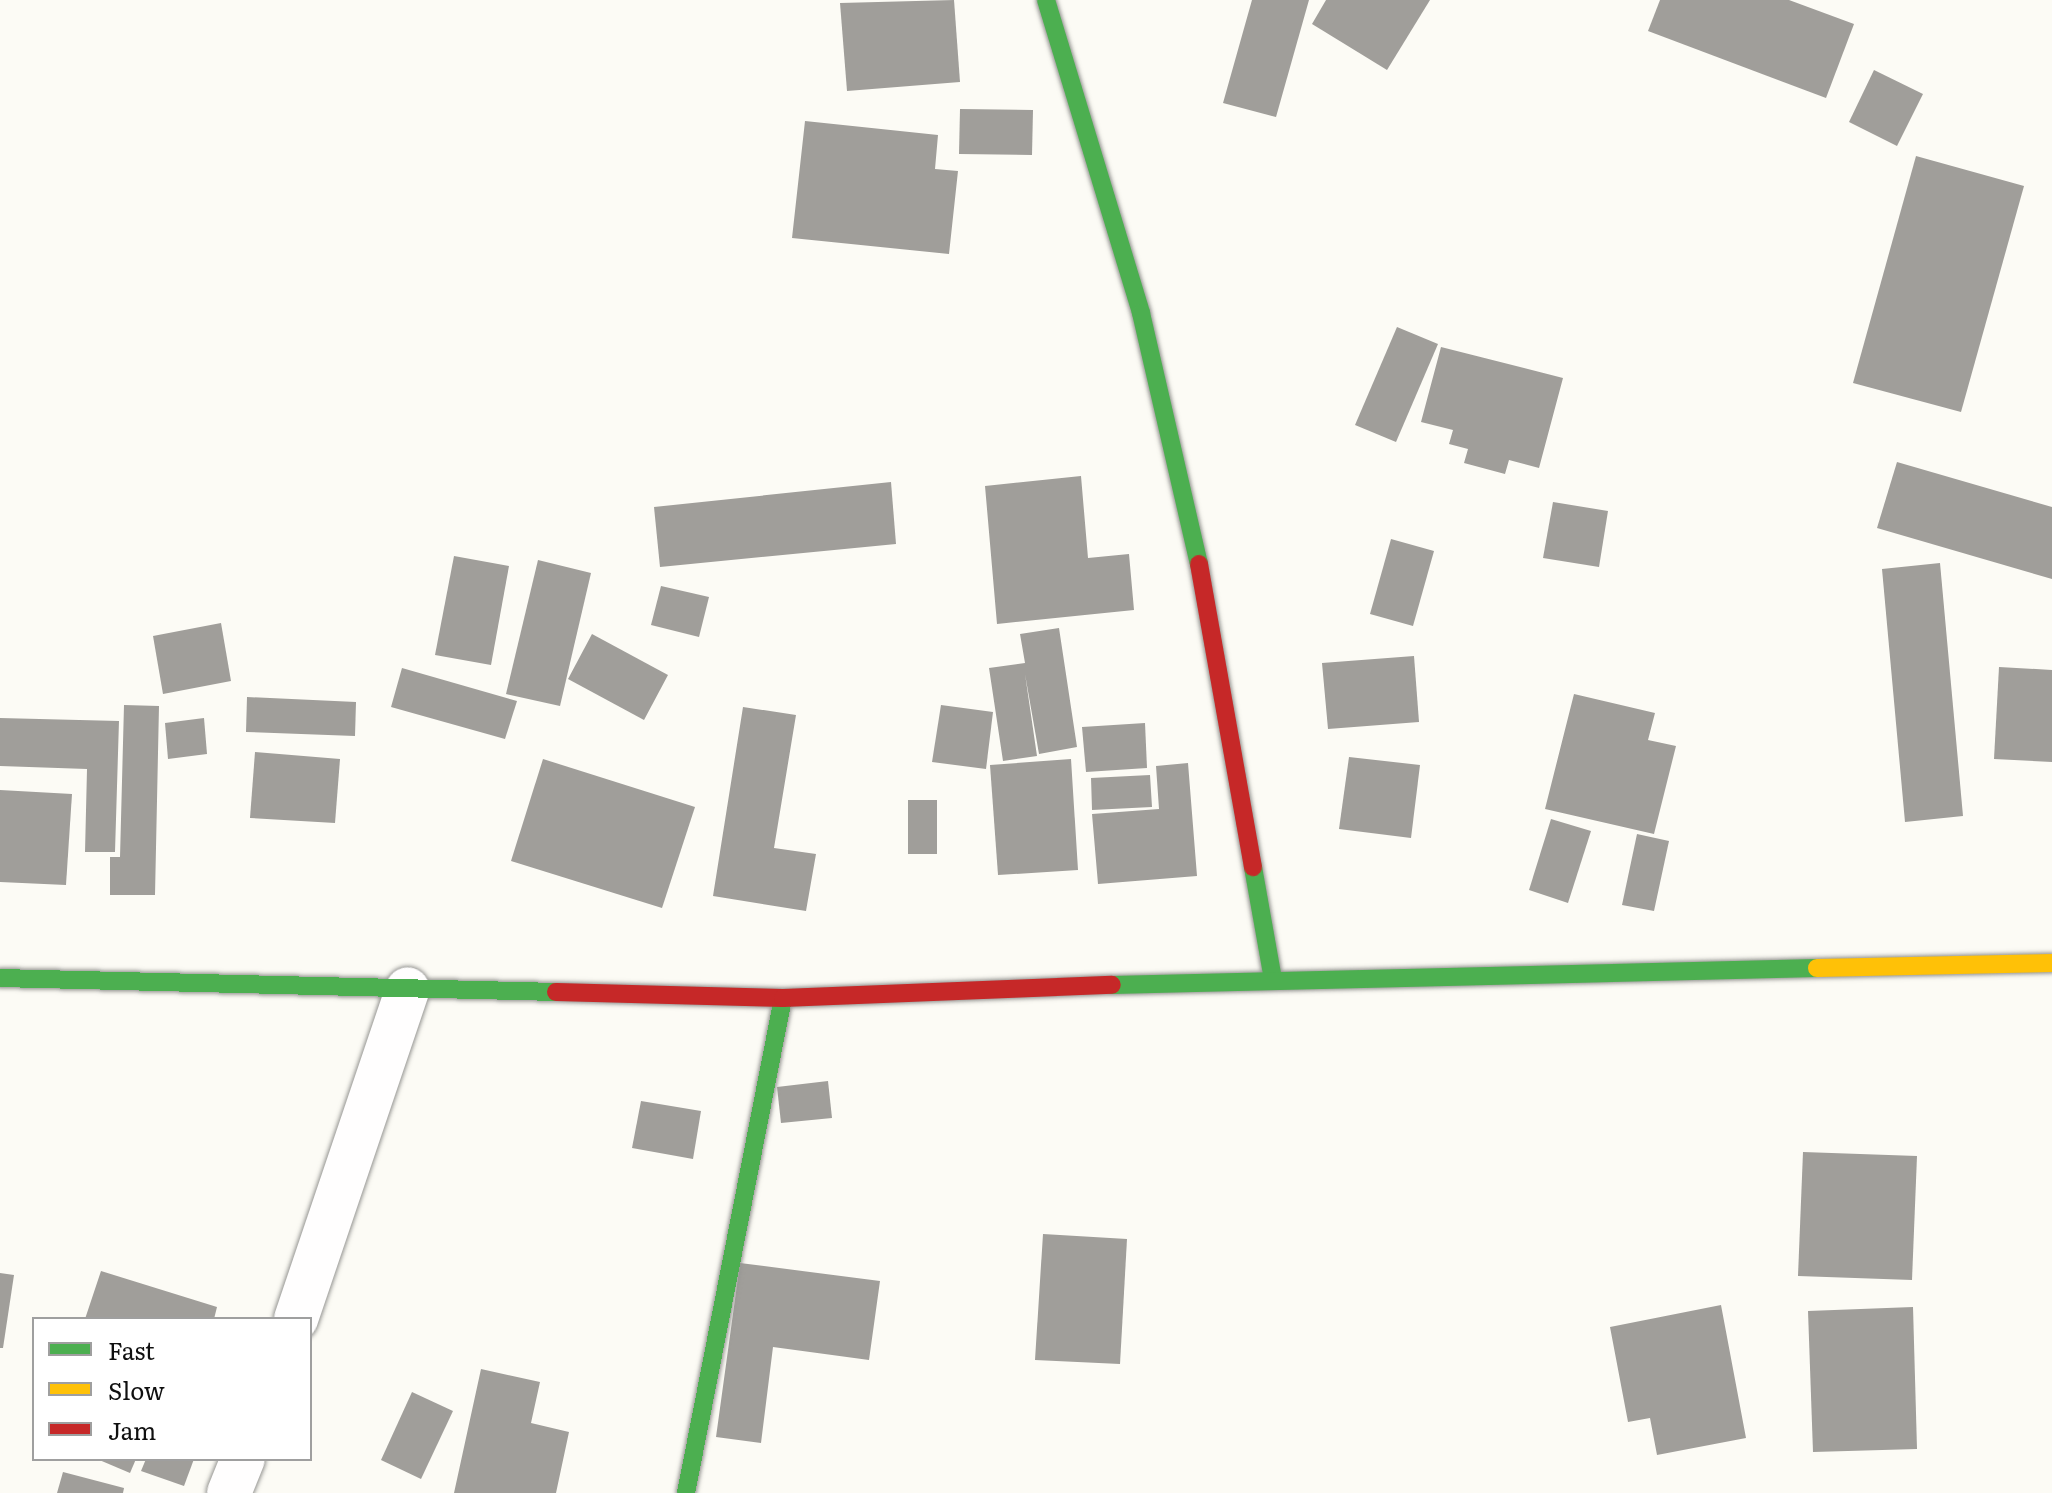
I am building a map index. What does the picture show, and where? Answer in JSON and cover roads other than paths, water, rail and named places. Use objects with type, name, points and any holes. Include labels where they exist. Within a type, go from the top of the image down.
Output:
[{"type":"street","points":[[1046,0],[1141,313],[1203,579],[1273,979]]},
{"type":"street","points":[[0,978],[783,998],[1273,979],[2052,963]]},
{"type":"street","points":[[297,1317],[408,989]]},
{"type":"street","points":[[686,1493],[783,998]]},
{"type":"street","points":[[229,1493],[242,1461]]}]
